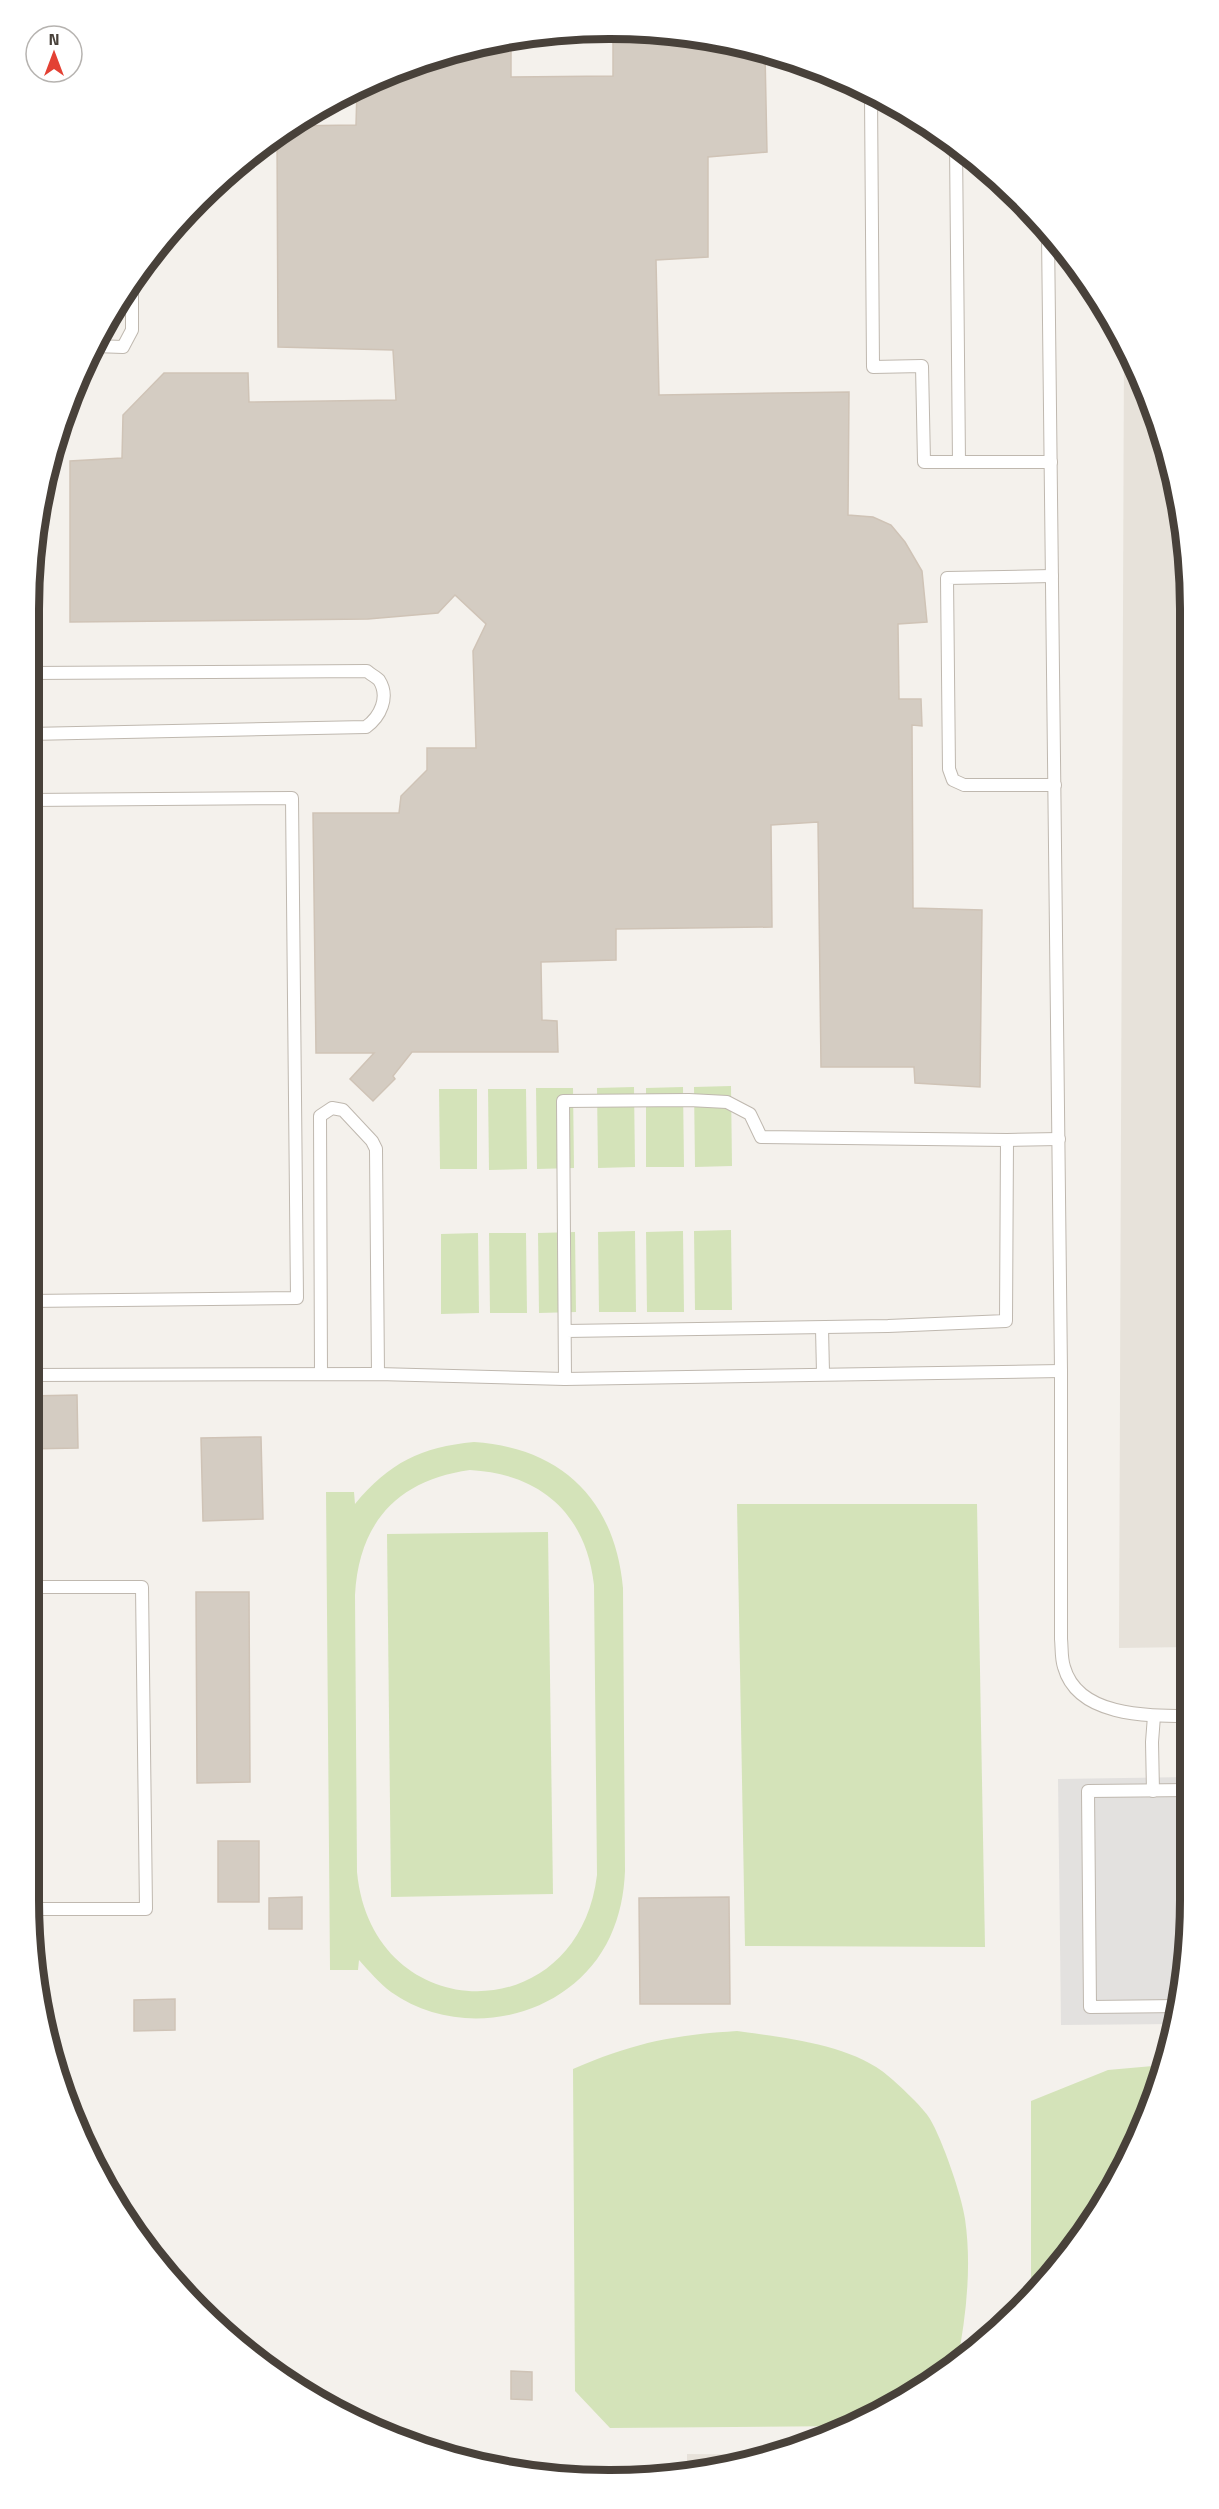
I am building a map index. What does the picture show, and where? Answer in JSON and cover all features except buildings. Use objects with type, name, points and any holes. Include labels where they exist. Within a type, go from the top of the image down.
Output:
[{"type":"lane","points":[[871,103],[873,368],[922,366],[924,462],[1051,462]]},
{"type":"lane","points":[[956,156],[959,462]]},
{"type":"lane","points":[[1048,245],[1061,1371],[1060,1639],[1064,1668],[1076,1690],[1089,1700],[1110,1708],[1154,1716],[1180,1716]]},
{"type":"lane","points":[[104,346],[123,346],[128,339],[132,330],[132,298]]},
{"type":"lane","points":[[1052,576],[947,578],[949,769],[953,780],[964,785],[1054,785]]},
{"type":"lane","points":[[39,674],[367,671],[379,680],[383,694],[383,708],[376,721],[366,728],[39,734]]},
{"type":"lane","points":[[39,800],[292,798],[297,1298],[39,1301]]},
{"type":"lane","points":[[566,1379],[563,1101],[727,1102],[750,1114],[761,1137],[1059,1139]]},
{"type":"lane","points":[[321,1374],[320,1116],[332,1108],[343,1110],[372,1141],[376,1149],[378,1374]]},
{"type":"lane","points":[[566,1331],[822,1328],[1006,1321],[1007,1140]]},
{"type":"lane","points":[[822,1328],[823,1373]]},
{"type":"lane","points":[[39,1375],[378,1374],[566,1379],[823,1373],[1061,1371]]},
{"type":"lane","points":[[39,1587],[142,1587],[146,1909],[39,1909]]},
{"type":"lane","points":[[1153,1791],[1154,1716]]},
{"type":"lane","points":[[1170,2006],[1090,2007],[1088,1791],[1180,1790]]},
{"type":"shaded area","points":[[1124,363],[1137,391],[1161,462],[1169,498],[1179,572],[1180,1647],[1119,1648]]},
{"type":"shaded area","points":[[1180,1777],[1179,1937],[1166,2024],[1061,2025],[1058,1779]]},
{"type":"shaded area","points":[[687,2454],[741,2455],[721,2459],[687,2465]]},
{"type":"green space","points":[[731,1086],[732,1166],[695,1167],[694,1087]]},
{"type":"green space","points":[[634,1087],[635,1167],[598,1168],[597,1088]]},
{"type":"green space","points":[[683,1087],[684,1167],[646,1167],[646,1088]]},
{"type":"green space","points":[[536,1088],[573,1088],[574,1168],[537,1169]]},
{"type":"green space","points":[[439,1089],[477,1089],[477,1169],[440,1169]]},
{"type":"green space","points":[[488,1089],[526,1089],[527,1169],[489,1170]]},
{"type":"green space","points":[[731,1230],[732,1310],[695,1310],[694,1231]]},
{"type":"green space","points":[[635,1231],[636,1312],[599,1312],[598,1232]]},
{"type":"green space","points":[[683,1231],[684,1312],[647,1312],[646,1232]]},
{"type":"green space","points":[[575,1232],[576,1312],[539,1313],[538,1233]]},
{"type":"green space","points":[[478,1233],[479,1313],[441,1314],[441,1234]]},
{"type":"green space","points":[[489,1233],[526,1233],[527,1313],[490,1313]]},
{"type":"green space","points":[[474,1442],[505,1446],[533,1455],[558,1468],[578,1484],[596,1505],[609,1529],[618,1557],[623,1588],[625,1871],[616,1921],[610,1937],[593,1965],[570,1987],[543,2003],[513,2014],[482,2018],[450,2016],[420,2008],[391,1992],[359,1960],[358,1970],[330,1970],[326,1492],[354,1492],[355,1504],[380,1478],[407,1459],[455,1444]],"holes":[[[470,1470],[495,1473],[538,1489],[556,1502],[570,1518],[589,1560],[594,1585],[597,1875],[582,1926],[554,1963],[517,1984],[476,1991],[435,1983],[398,1961],[371,1924],[357,1872],[355,1595],[358,1569],[374,1526],[387,1509],[403,1495],[422,1483],[445,1475]]]},
{"type":"green space","points":[[737,1504],[977,1504],[985,1947],[745,1946]]},
{"type":"green space","points":[[548,1532],[553,1894],[391,1897],[387,1534]]},
{"type":"green space","points":[[737,2031],[813,2043],[850,2054],[882,2071],[922,2108],[930,2119],[946,2153],[963,2209],[967,2237],[967,2292],[959,2350],[895,2394],[830,2426],[610,2428],[575,2391],[573,2069],[634,2047],[693,2035]]},
{"type":"green space","points":[[1155,2066],[1137,2118],[1104,2185],[1062,2247],[1031,2284],[1031,2101],[1108,2070]]}]
